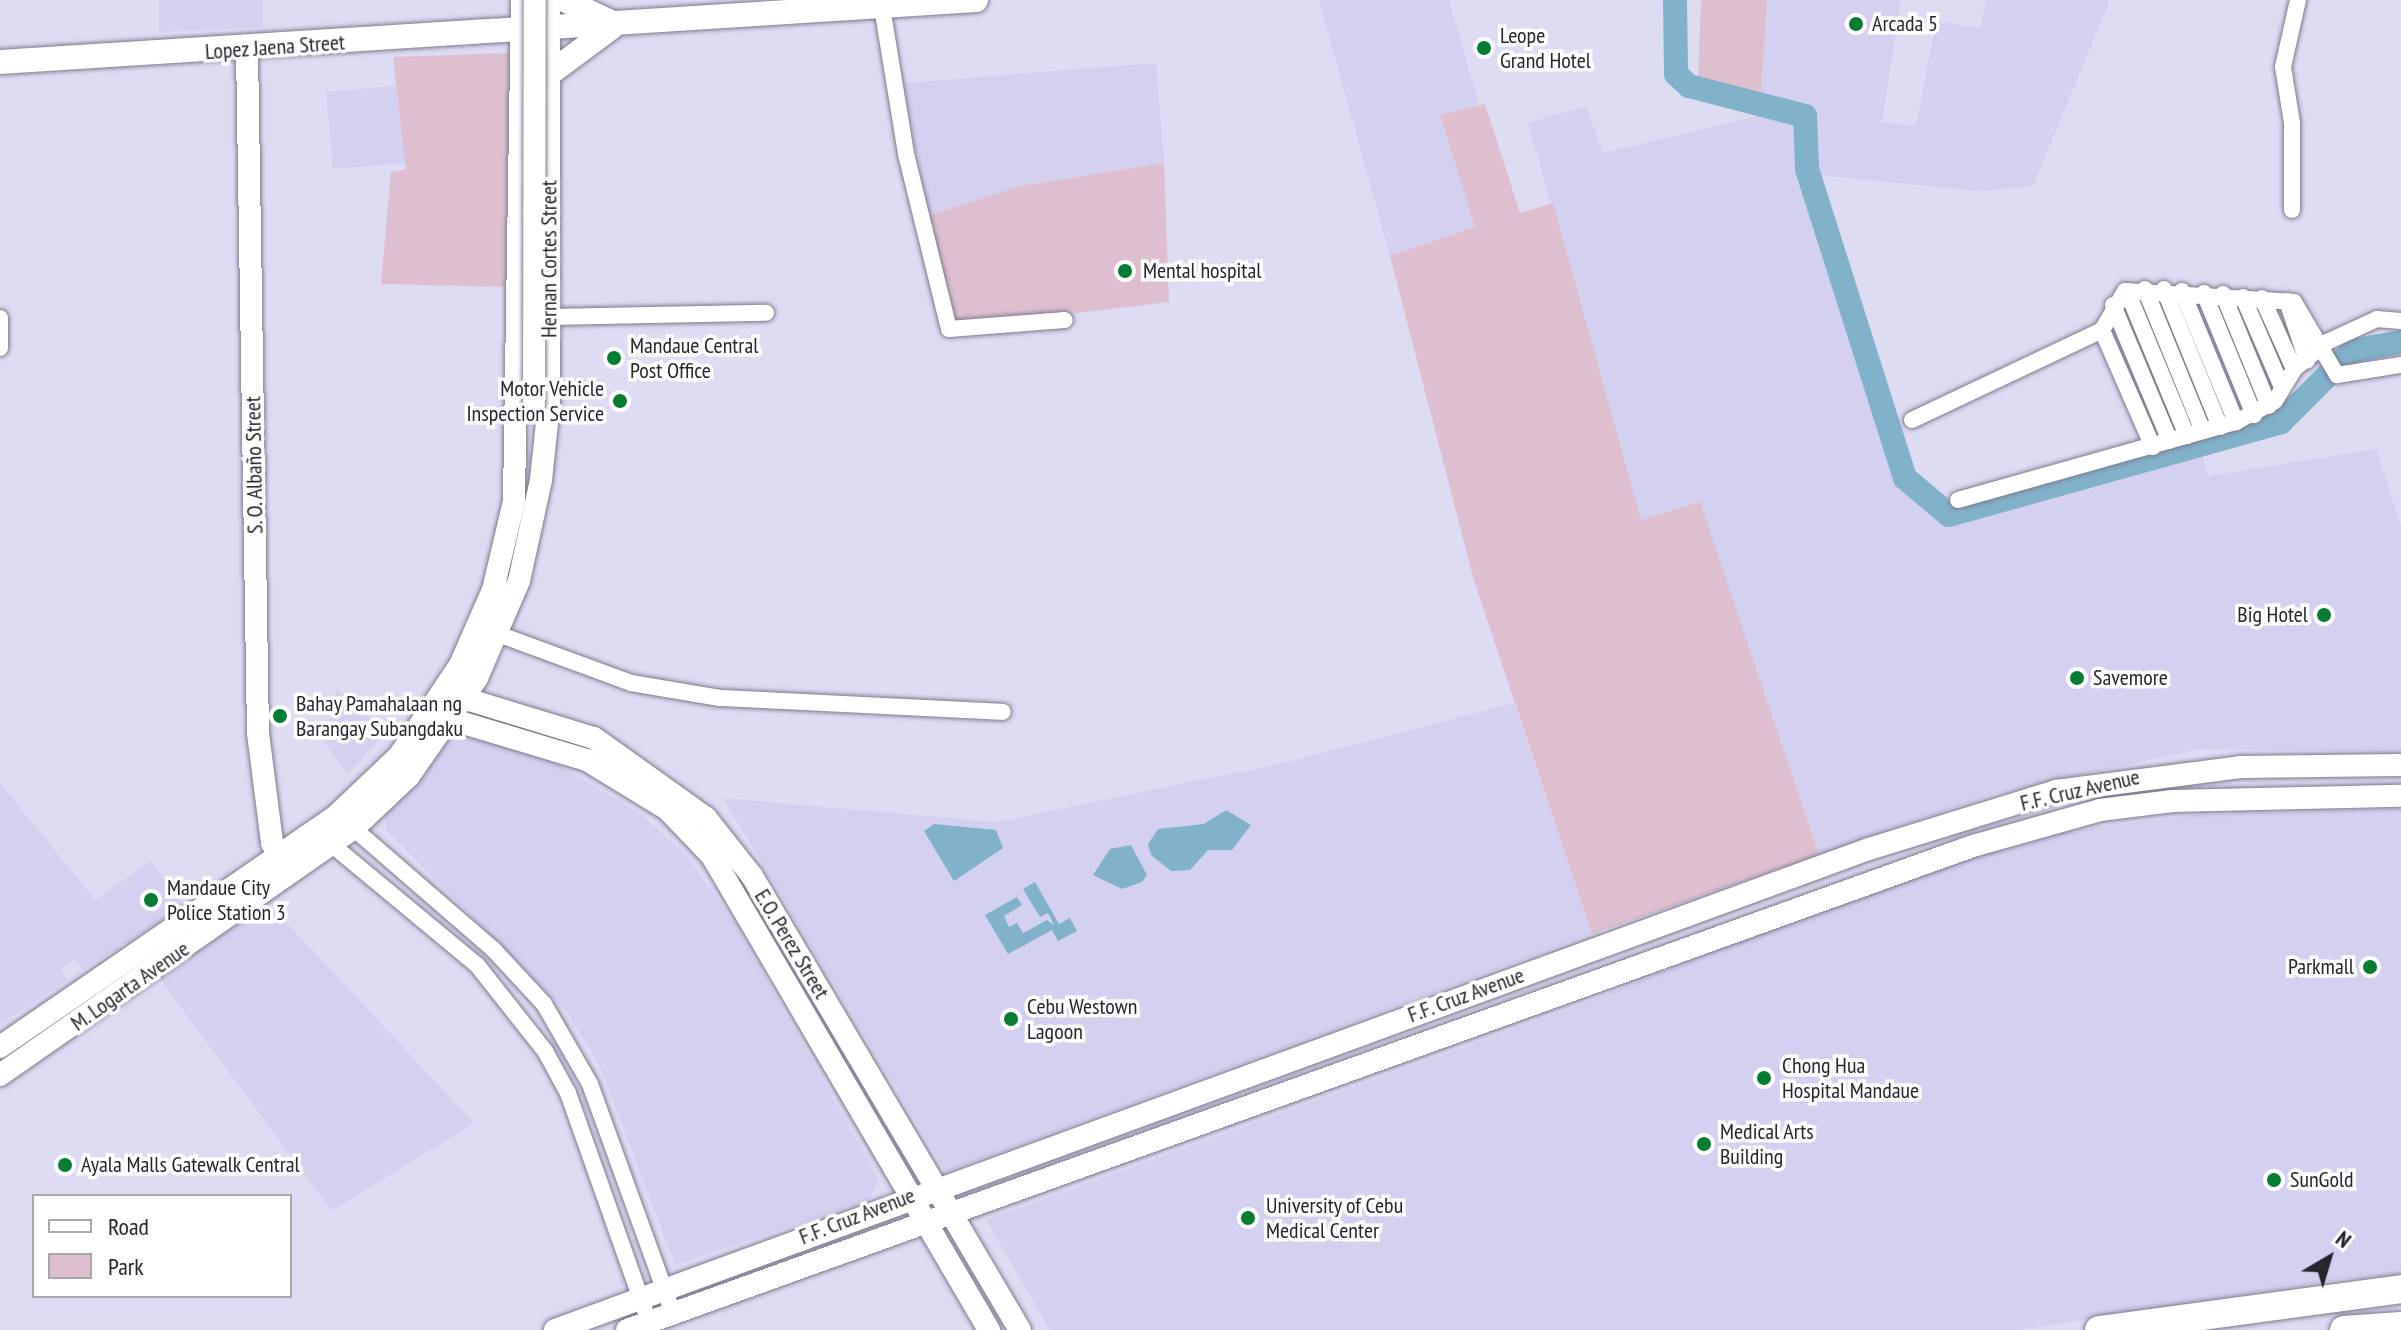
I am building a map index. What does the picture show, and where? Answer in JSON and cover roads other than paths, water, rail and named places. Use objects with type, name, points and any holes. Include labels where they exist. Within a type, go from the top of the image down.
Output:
[{"type":"highway","points":[[2099,1330],[2401,1289]]},
{"type":"highway","points":[[2344,1330],[2401,1326]]},
{"type":"main road","name":"Hernan Cortes Street","points":[[522,0],[523,515]]},
{"type":"main road","name":"Hernan Cortes Street","points":[[455,696],[523,515],[529,470],[534,404],[535,0]]},
{"type":"main road","name":"Hernan Cortes Street","points":[[455,696],[498,634],[549,404],[549,0]]},
{"type":"main road","points":[[549,74],[617,24],[564,0]]},
{"type":"main road","name":"Lopez Jaena Street","points":[[0,62],[247,49],[976,0]]},
{"type":"main road","name":"S. O. Albaño Street","points":[[247,49],[258,733],[284,866]]},
{"type":"main road","name":"M. Logarta Avenue","points":[[0,1075],[409,776],[455,696]]},
{"type":"main road","name":"E.O. Perez Street","points":[[455,696],[553,721],[635,761],[706,818],[770,927],[936,1186],[1020,1330]]},
{"type":"main road","name":"E.O. Perez Street","points":[[442,716],[549,744],[667,809],[712,856],[770,927],[911,1195],[989,1330]]},
{"type":"main road","name":"F.F. Cruz Avenue","points":[[555,1330],[911,1195],[1869,849],[2056,791],[2240,767],[2401,765]]},
{"type":"main road","name":"F.F. Cruz Avenue","points":[[627,1330],[955,1217],[1973,846],[2100,810],[2172,801],[2401,796]]},
{"type":"main road","name":"M. Logarta Avenue","points":[[0,1047],[284,866]]},
{"type":"street","points":[[2292,210],[2292,123],[2283,67],[2298,0]]},
{"type":"street","points":[[882,7],[906,154],[949,329],[1065,320]]},
{"type":"street","points":[[2145,289],[2170,371],[2195,434]]},
{"type":"street","points":[[2164,289],[2201,357]]},
{"type":"street","points":[[1912,420],[2102,330],[2113,305],[2127,291],[2164,289],[2287,301],[2303,309],[2316,364]]},
{"type":"street","points":[[2127,291],[2170,371]]},
{"type":"street","points":[[2182,291],[2201,357],[2228,424]]},
{"type":"street","points":[[2204,293],[2224,345],[2261,410]]},
{"type":"street","points":[[2223,294],[2261,410]]},
{"type":"street","points":[[2243,297],[2281,385]]},
{"type":"street","points":[[2262,298],[2316,364]]},
{"type":"street","points":[[2113,305],[2139,387],[2153,447]]},
{"type":"street","points":[[549,317],[766,313]]},
{"type":"street","points":[[0,318],[0,348]]},
{"type":"street","points":[[2316,364],[2327,342],[2377,319],[2401,321]]},
{"type":"street","points":[[2102,330],[2170,441]]},
{"type":"street","points":[[2139,387],[2224,345]]},
{"type":"street","points":[[1958,500],[2228,424],[2261,410],[2281,385],[2316,364],[2401,365]]},
{"type":"street","points":[[498,634],[631,683],[720,698],[1003,712]]},
{"type":"street","points":[[345,822],[493,949],[544,1004],[590,1084],[673,1313]]},
{"type":"street","points":[[324,838],[477,965],[545,1051],[568,1093],[649,1322]]},
{"type":"waterway","points":[[1675,0],[1676,74],[1689,86],[1805,116],[1807,169],[1905,478],[1949,515],[2281,422],[2352,351],[2401,342]]},
{"type":"place","name":"Arcada 5","points":[[1856,24]]},
{"type":"place","name":"Leope Grand Hotel","points":[[1484,48]]},
{"type":"place","name":"Mental hospital","points":[[1125,271]]},
{"type":"place","name":"Mandaue Central Post Office","points":[[614,358]]},
{"type":"place","name":"Motor Vehicle Inspection Service","points":[[620,401]]},
{"type":"place","name":"Big Hotel","points":[[2324,615]]},
{"type":"place","name":"Savemore","points":[[2077,678]]},
{"type":"place","name":"Bahay Pamahalaan ng Barangay Subangdaku","points":[[280,716]]},
{"type":"place","name":"Mandaue City Police Station 3","points":[[151,900]]},
{"type":"place","name":"Parkmall","points":[[2370,967]]},
{"type":"place","name":"Cebu Westown Lagoon","points":[[1011,1019]]},
{"type":"place","name":"Chong Hua Hospital Mandaue","points":[[1764,1078]]},
{"type":"place","name":"Medical Arts Building","points":[[1704,1144]]},
{"type":"place","name":"Ayala Malls Gatewalk Central","points":[[65,1165]]},
{"type":"place","name":"SunGold","points":[[2274,1180]]},
{"type":"place","name":"University of Cebu Medical Center","points":[[1248,1218]]}]
